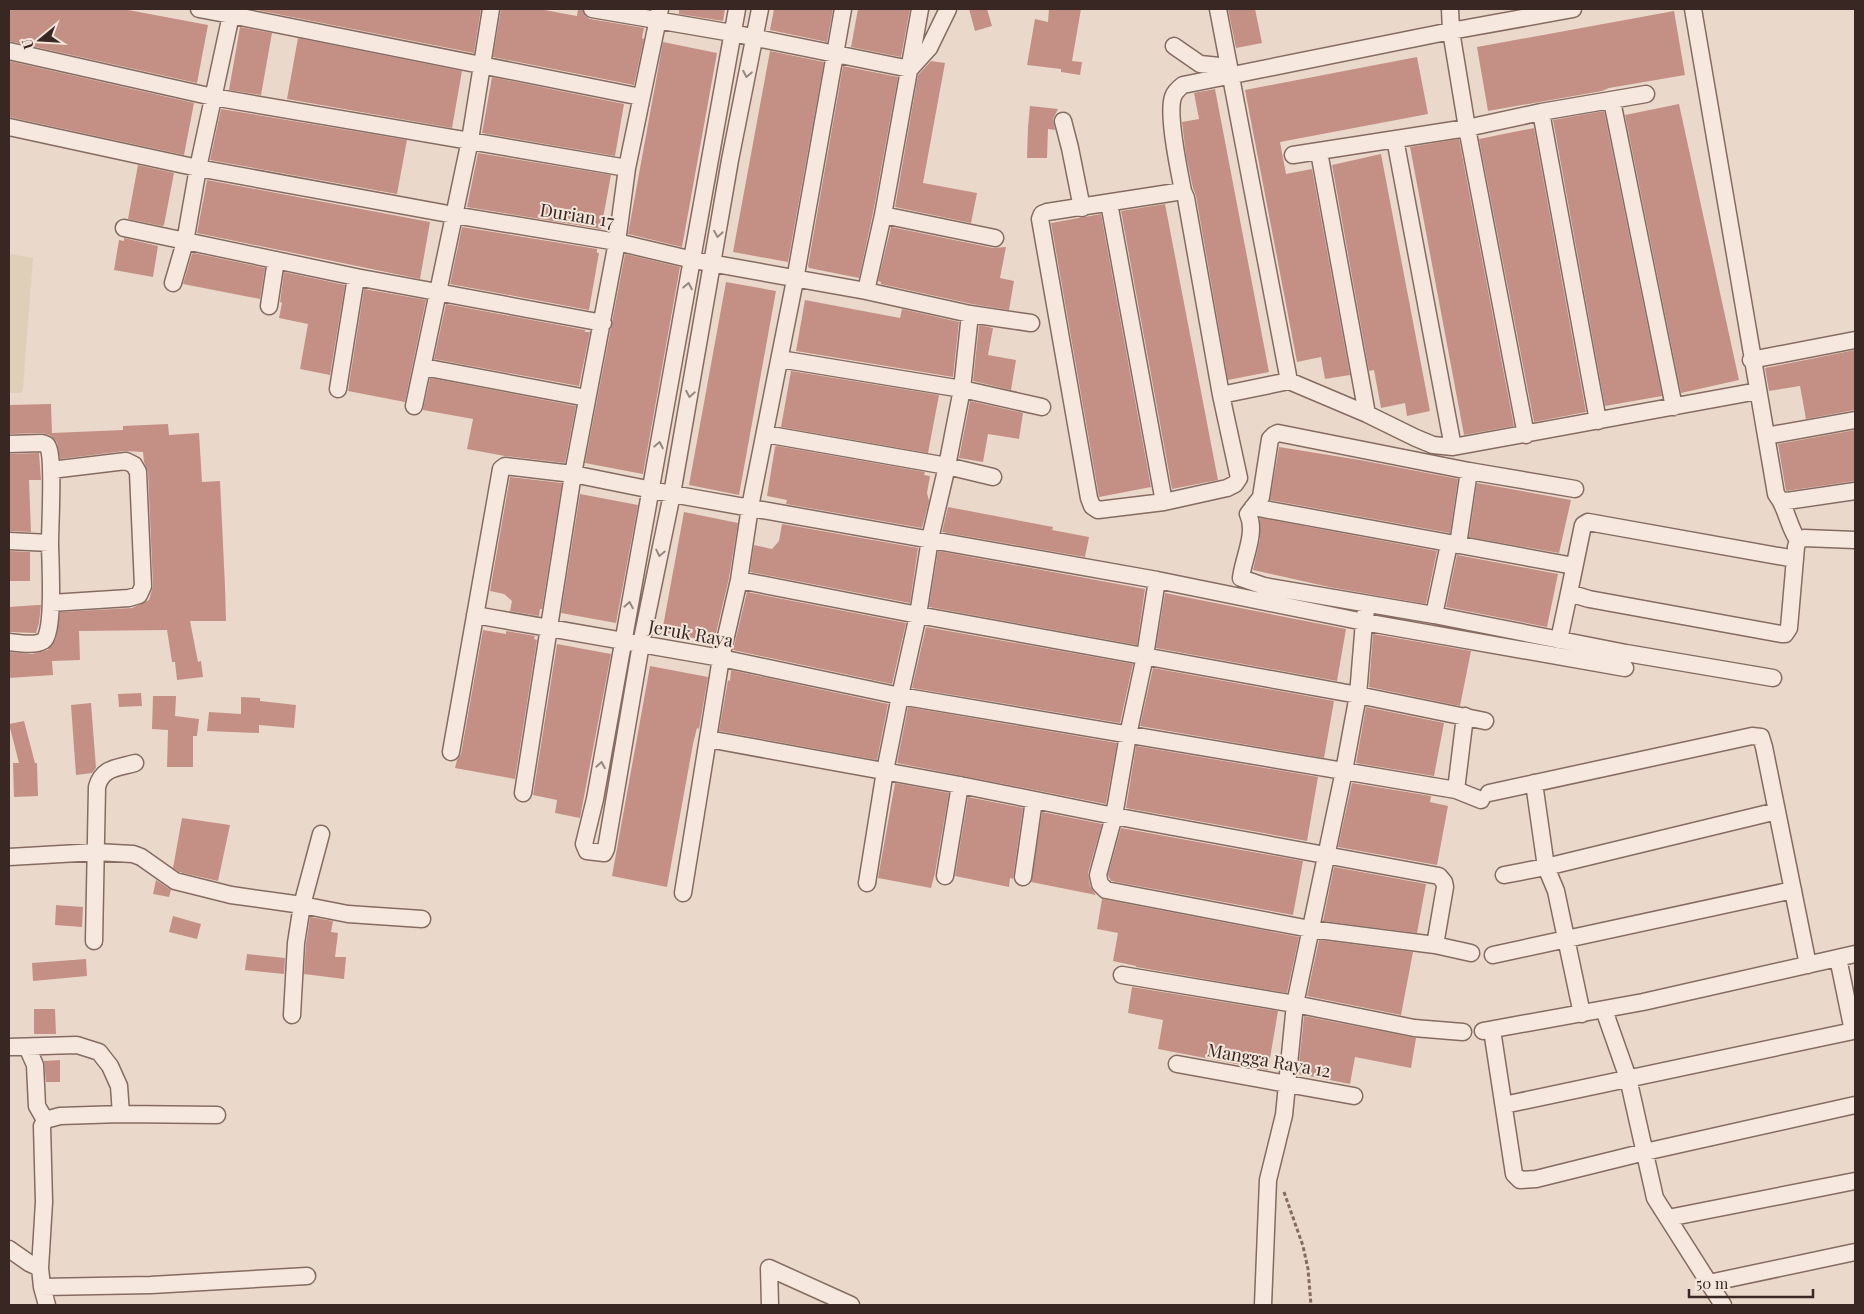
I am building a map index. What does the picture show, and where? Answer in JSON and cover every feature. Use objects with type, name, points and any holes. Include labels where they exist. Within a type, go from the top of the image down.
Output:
[{"type":"street","points":[[199,9],[231,12],[482,66],[640,96]]},
{"type":"street","points":[[414,406],[470,140],[491,9]]},
{"type":"street","points":[[592,9],[659,15],[732,33],[910,69]]},
{"type":"street","points":[[737,9],[595,799],[584,847],[586,851],[601,854],[606,849],[641,644],[672,494],[730,160],[760,9]]},
{"type":"street","points":[[683,893],[721,658],[739,580],[750,507],[795,280],[843,9]]},
{"type":"street","points":[[866,291],[920,9]]},
{"type":"street","points":[[910,69],[928,48],[948,9]]},
{"type":"street","points":[[1218,9],[1290,381]]},
{"type":"street","points":[[1450,9],[1451,31],[1467,128],[1526,434]]},
{"type":"street","points":[[1183,191],[1044,213],[1040,216],[1090,503],[1094,509],[1102,510],[1164,502],[1227,488],[1235,484],[1239,475],[1221,396],[1186,198],[1183,191],[1172,124],[1173,95],[1183,85],[1229,71],[1573,9]]},
{"type":"street","points":[[1693,9],[1774,486],[1785,509],[1794,536],[1798,540]]},
{"type":"street","points":[[173,283],[185,242],[198,168],[231,12]]},
{"type":"street","points":[[523,793],[573,474],[603,323],[640,96],[659,15]]},
{"type":"street","points":[[1174,46],[1200,64],[1229,71]]},
{"type":"street","points":[[9,51],[86,70],[213,97],[627,168]]},
{"type":"street","points":[[1293,155],[1467,128],[1541,112],[1646,94]]},
{"type":"street","points":[[1612,101],[1674,407]]},
{"type":"street","points":[[1541,112],[1598,421]]},
{"type":"street","points":[[1062,121],[1070,148],[1082,208]]},
{"type":"street","name":"Durian 17","points":[[9,127],[198,168],[454,215],[617,242],[693,260],[795,280],[866,291],[970,314],[1030,323]]},
{"type":"street","points":[[1395,139],[1452,448]]},
{"type":"street","points":[[1319,152],[1368,414]]},
{"type":"street","points":[[1109,204],[1164,502]]},
{"type":"street","points":[[882,215],[995,238]]},
{"type":"street","points":[[124,228],[356,277],[603,323]]},
{"type":"street","points":[[269,306],[276,260]]},
{"type":"street","points":[[338,388],[356,277]]},
{"type":"street","points":[[867,883],[885,771],[918,615],[930,539],[962,389],[970,314]]},
{"type":"street","points":[[1752,360],[1855,340]]},
{"type":"street","points":[[780,359],[962,389],[1042,407]]},
{"type":"street","points":[[423,367],[587,398]]},
{"type":"street","points":[[1221,396],[1290,381],[1368,414],[1433,445],[1452,448],[1758,392]]},
{"type":"street","points":[[1766,436],[1855,420]]},
{"type":"street","points":[[1575,489],[1469,471],[1278,433],[1270,439],[1261,497],[1248,514],[1251,521],[1250,536],[1241,578],[1264,586],[1434,615],[1560,640],[1773,678]]},
{"type":"street","points":[[765,434],[947,466],[993,477]]},
{"type":"street","points":[[9,444],[44,443],[49,448],[51,470],[51,603],[48,636],[45,640],[36,643],[9,642]]},
{"type":"street","points":[[51,470],[126,462],[134,465],[138,472],[140,490],[143,586],[139,595],[129,598],[51,603]]},
{"type":"street","points":[[451,752],[502,468],[510,466],[573,474],[672,494],[1158,580],[1364,622],[1625,668]]},
{"type":"street","points":[[1434,615],[1453,544],[1469,471]]},
{"type":"street","points":[[1780,500],[1787,502],[1855,491]]},
{"type":"street","points":[[1253,507],[1574,566]]},
{"type":"street","points":[[1560,640],[1582,525],[1588,522],[1795,559]]},
{"type":"street","points":[[1798,540],[1804,538],[1855,540]]},
{"type":"street","points":[[1569,593],[1590,599],[1785,634],[1789,628],[1798,540]]},
{"type":"street","points":[[9,541],[50,542]]},
{"type":"street","points":[[739,580],[918,615],[1358,695],[1485,721]]},
{"type":"street","points":[[1158,580],[1114,816],[1098,874],[1100,884],[1106,890],[1310,929],[1435,945],[1471,953]]},
{"type":"street","points":[[1263,1305],[1268,1180],[1271,1164],[1282,1132],[1295,1004],[1358,695],[1364,622],[1368,604]]},
{"type":"street","name":"Jeruk Raya","points":[[475,615],[721,658],[900,696],[1485,796],[1534,783]]},
{"type":"street","points":[[1456,790],[1465,716]]},
{"type":"street","points":[[1582,1014],[1556,891],[1546,866],[1534,783],[1752,736],[1760,737],[1764,747],[1808,965]]},
{"type":"street","points":[[708,739],[1439,876],[1444,882],[1445,887],[1435,945]]},
{"type":"street","points":[[94,941],[97,792],[99,778],[108,770],[135,763]]},
{"type":"street","points":[[945,876],[960,785]]},
{"type":"street","points":[[595,799],[614,802]]},
{"type":"street","points":[[1023,877],[1034,800]]},
{"type":"street","points":[[1504,875],[1777,811]]},
{"type":"street","points":[[292,1015],[296,943],[302,905],[321,834]]},
{"type":"street","points":[[9,857],[96,852],[137,855],[175,881],[231,895],[302,905],[348,914],[422,919]]},
{"type":"street","points":[[1493,955],[1793,890]]},
{"type":"street","points":[[1855,954],[1604,1010],[1487,1031],[1504,1106],[1514,1174],[1520,1180],[1536,1179],[1645,1152],[1855,1105]]},
{"type":"street","points":[[1504,1106],[1628,1078],[1829,1038],[1854,1037],[1838,958]]},
{"type":"street","points":[[1122,975],[1295,1004],[1414,1028],[1463,1032]]},
{"type":"street","points":[[1604,1010],[1628,1078],[1655,1198],[1723,1305]]},
{"type":"street","points":[[9,1047],[78,1045],[99,1052],[110,1066],[119,1086],[120,1114]]},
{"type":"street","points":[[27,1047],[34,1065],[37,1106],[45,1120]]},
{"type":"street","name":"Mangga Raya 12","points":[[1177,1064],[1354,1096]]},
{"type":"street","points":[[47,1305],[42,1287],[40,1268],[44,1202],[42,1126],[45,1120],[60,1116],[120,1114],[217,1115]]},
{"type":"street","points":[[1668,1218],[1855,1181]]},
{"type":"street","points":[[9,1249],[40,1268]]},
{"type":"street","points":[[1709,1283],[1855,1252]]},
{"type":"street","points":[[770,1305],[769,1268],[851,1305]]},
{"type":"street","points":[[42,1287],[151,1285],[307,1276]]},
{"type":"path","points":[[1268,1180],[1280,1186],[1284,1192],[1303,1246],[1308,1269],[1311,1305]]},
{"type":"shaded area","points":[[9,254],[33,258],[23,389],[21,393],[9,393]]},
{"type":"building","points":[[9,9],[123,9],[208,25],[197,83],[9,41]]},
{"type":"building","points":[[251,9],[481,9],[474,53]]},
{"type":"building","points":[[501,9],[539,9],[577,16],[578,9],[582,9],[585,16],[590,19],[644,28],[642,38],[644,39],[634,85],[493,57]]},
{"type":"building","points":[[679,9],[725,9],[723,21],[679,14]]},
{"type":"building","points":[[774,9],[833,9],[827,42],[770,30]]},
{"type":"building","points":[[858,9],[910,9],[901,57],[851,47]]},
{"type":"building","points":[[969,9],[987,9],[992,26],[975,31]]},
{"type":"building","points":[[1049,9],[1081,9],[1072,61],[1082,62],[1080,75],[1061,72],[1061,69],[1027,65],[1035,19],[1048,22]]},
{"type":"building","points":[[1228,9],[1255,9],[1262,43],[1236,48]]},
{"type":"building","points":[[1674,11],[1685,75],[1488,111],[1477,47]]},
{"type":"building","points":[[240,27],[272,33],[261,95],[229,90]]},
{"type":"building","points":[[298,38],[462,71],[452,128],[287,99]]},
{"type":"building","points":[[663,42],[717,53],[682,247],[628,234]]},
{"type":"building","points":[[770,51],[824,62],[788,262],[733,252]]},
{"type":"building","points":[[1417,57],[1428,114],[1280,142],[1286,174],[1312,169],[1350,375],[1325,379],[1321,357],[1297,362],[1245,90]]},
{"type":"building","points":[[9,61],[194,103],[184,155],[9,117]]},
{"type":"building","points":[[931,61],[945,63],[923,183],[977,193],[971,223],[895,207],[918,75]]},
{"type":"building","points":[[843,66],[898,77],[859,278],[809,268],[808,266]]},
{"type":"building","points":[[492,77],[624,104],[615,156],[482,133]]},
{"type":"building","points":[[1215,89],[1269,372],[1228,380],[1196,196],[1186,155],[1182,122],[1199,119],[1194,93]]},
{"type":"building","points":[[1679,104],[1739,380],[1681,393],[1625,115]]},
{"type":"building","points":[[1030,106],[1058,109],[1053,119],[1055,130],[1048,129],[1047,158],[1027,158]]},
{"type":"building","points":[[221,109],[407,140],[397,194],[210,160]]},
{"type":"building","points":[[1604,111],[1662,396],[1605,406],[1553,120]]},
{"type":"building","points":[[1534,128],[1586,412],[1534,422],[1479,139]]},
{"type":"building","points":[[1459,139],[1514,426],[1464,435],[1410,147]]},
{"type":"building","points":[[478,153],[611,175],[601,229],[467,207]]},
{"type":"building","points":[[1381,154],[1430,411],[1407,416],[1405,403],[1381,408],[1374,370],[1369,371],[1332,165]]},
{"type":"building","points":[[138,165],[174,173],[164,225],[162,226],[128,219]]},
{"type":"building","points":[[207,180],[430,222],[420,279],[197,233]]},
{"type":"building","points":[[1165,204],[1218,480],[1172,489],[1121,211]]},
{"type":"building","points":[[1101,214],[1151,487],[1099,497],[1051,223]]},
{"type":"building","points":[[462,227],[597,249],[597,253],[599,253],[589,310],[450,284]]},
{"type":"building","points":[[891,227],[993,248],[1006,247],[1000,278],[1014,281],[1009,310],[881,284],[878,281]]},
{"type":"building","points":[[124,238],[158,246],[153,277],[114,270],[119,240],[124,241]]},
{"type":"building","points":[[192,254],[265,268],[260,299],[183,284]]},
{"type":"building","points":[[625,254],[680,267],[643,474],[585,463]]},
{"type":"building","points":[[284,272],[345,285],[330,375],[300,369],[308,324],[279,318]]},
{"type":"building","points":[[726,282],[776,291],[739,495],[689,485]]},
{"type":"building","points":[[364,289],[426,300],[405,402],[348,391]]},
{"type":"building","points":[[805,300],[900,318],[902,309],[959,322],[953,377],[796,351]]},
{"type":"building","points":[[446,304],[590,332],[579,386],[434,359]]},
{"type":"building","points":[[979,325],[993,328],[988,355],[1016,360],[1011,390],[973,381]]},
{"type":"building","points":[[1855,350],[1855,410],[1806,419],[1800,386],[1769,391],[1765,368]]},
{"type":"building","points":[[791,371],[939,395],[928,453],[781,427]]},
{"type":"building","points":[[430,378],[576,406],[565,463],[505,456],[467,449],[473,419],[423,410]]},
{"type":"building","points":[[970,401],[1023,413],[1019,439],[988,434],[983,462],[959,458]]},
{"type":"building","points":[[51,404],[52,433],[123,430],[123,426],[168,424],[169,435],[199,433],[202,482],[220,481],[226,621],[190,621],[198,662],[201,661],[203,677],[177,680],[175,662],[172,662],[167,630],[79,631],[80,660],[52,661],[53,675],[9,678],[9,652],[32,654],[48,650],[56,638],[60,612],[132,608],[149,600],[153,586],[148,472],[143,452],[125,451],[60,459],[57,442],[50,435],[42,433],[10,434],[9,405]]},
{"type":"building","points":[[1855,430],[1855,481],[1786,491],[1778,444]]},
{"type":"building","points":[[775,447],[925,472],[924,475],[930,476],[927,493],[929,501],[922,528],[786,504],[787,500],[767,496]]},
{"type":"building","points":[[1279,447],[1458,479],[1450,533],[1270,500]]},
{"type":"building","points":[[39,453],[41,480],[29,480],[31,532],[9,531],[9,454]]},
{"type":"building","points":[[510,477],[562,483],[542,609],[540,609],[539,616],[510,611],[512,601],[504,594],[490,591]]},
{"type":"building","points":[[1477,483],[1571,500],[1559,553],[1469,537]]},
{"type":"building","points":[[580,494],[638,505],[616,623],[561,613]]},
{"type":"building","points":[[948,507],[1053,527],[1052,530],[1089,537],[1085,557],[942,532]]},
{"type":"building","points":[[684,512],[738,523],[729,578],[714,642],[662,632]]},
{"type":"building","points":[[1260,518],[1437,551],[1426,604],[1329,587],[1253,570],[1260,539]]},
{"type":"building","points":[[782,524],[918,548],[910,603],[750,572],[754,545],[772,549],[779,541]]},
{"type":"building","points":[[9,551],[30,552],[30,581],[9,581]]},
{"type":"building","points":[[938,551],[1145,589],[1137,645],[929,607]]},
{"type":"building","points":[[1457,555],[1558,574],[1547,627],[1446,607]]},
{"type":"building","points":[[747,592],[906,623],[892,684],[733,650]]},
{"type":"building","points":[[1165,593],[1346,629],[1337,681],[1156,648]]},
{"type":"building","points":[[41,605],[36,633],[9,632],[9,607]]},
{"type":"building","points":[[926,627],[1133,664],[1120,723],[912,688]]},
{"type":"building","points":[[483,630],[506,634],[506,631],[535,636],[534,639],[537,640],[515,779],[455,768],[461,754]]},
{"type":"building","points":[[1373,634],[1471,651],[1460,706],[1369,687]]},
{"type":"building","points":[[557,644],[611,654],[580,818],[555,813],[557,800],[533,795]]},
{"type":"building","points":[[650,666],[708,677],[699,729],[697,728],[693,744],[667,887],[612,876]]},
{"type":"building","points":[[1153,668],[1334,701],[1324,758],[1140,726]]},
{"type":"building","points":[[731,670],[888,704],[877,760],[719,731]]},
{"type":"building","points":[[141,693],[142,706],[119,707],[118,694]]},
{"type":"building","points":[[153,696],[176,696],[175,716],[199,719],[197,736],[193,736],[193,767],[167,767],[168,730],[152,729]]},
{"type":"building","points":[[241,697],[260,698],[260,701],[296,705],[294,728],[259,725],[259,733],[207,731],[209,712],[241,714]]},
{"type":"building","points":[[91,703],[96,768],[92,773],[76,775],[71,705]]},
{"type":"building","points":[[908,707],[1117,743],[1106,804],[897,763]]},
{"type":"building","points":[[1366,707],[1444,723],[1434,776],[1356,763]]},
{"type":"building","points":[[24,721],[35,763],[37,763],[38,796],[14,797],[13,763],[19,763],[9,724]]},
{"type":"building","points":[[1136,746],[1318,777],[1307,841],[1126,808]]},
{"type":"building","points":[[895,783],[949,793],[931,888],[878,878]]},
{"type":"building","points":[[1352,783],[1431,796],[1430,802],[1448,806],[1437,865],[1338,847]]},
{"type":"building","points":[[968,797],[1023,808],[1013,879],[1010,878],[1009,887],[955,876]]},
{"type":"building","points":[[1042,812],[1102,824],[1088,873],[1090,886],[1096,895],[1031,882]]},
{"type":"building","points":[[182,818],[230,825],[218,881],[179,872],[173,868]]},
{"type":"building","points":[[1121,828],[1303,861],[1293,915],[1111,881],[1108,875]]},
{"type":"building","points":[[1334,867],[1426,884],[1417,933],[1323,921]]},
{"type":"building","points":[[156,880],[171,890],[169,897],[153,894]]},
{"type":"building","points":[[1102,899],[1299,937],[1287,993],[1136,967],[1113,961],[1118,933],[1097,929]]},
{"type":"building","points":[[56,905],[83,907],[82,927],[55,925]]},
{"type":"building","points":[[173,916],[201,924],[197,939],[169,932]]},
{"type":"building","points":[[310,917],[333,921],[331,932],[338,933],[335,957],[346,957],[344,979],[304,974]]},
{"type":"building","points":[[1319,940],[1413,952],[1401,1015],[1307,996]]},
{"type":"building","points":[[247,954],[285,958],[284,974],[245,970]]},
{"type":"building","points":[[86,959],[87,976],[33,981],[32,963]]},
{"type":"building","points":[[1132,987],[1278,1011],[1268,1070],[1158,1049],[1163,1020],[1128,1013]]},
{"type":"building","points":[[34,1009],[55,1009],[56,1034],[34,1034]]},
{"type":"building","points":[[1304,1016],[1416,1038],[1411,1068],[1355,1057],[1350,1084],[1298,1074]]},
{"type":"building","points":[[60,1060],[60,1082],[46,1082],[44,1061]]}]
